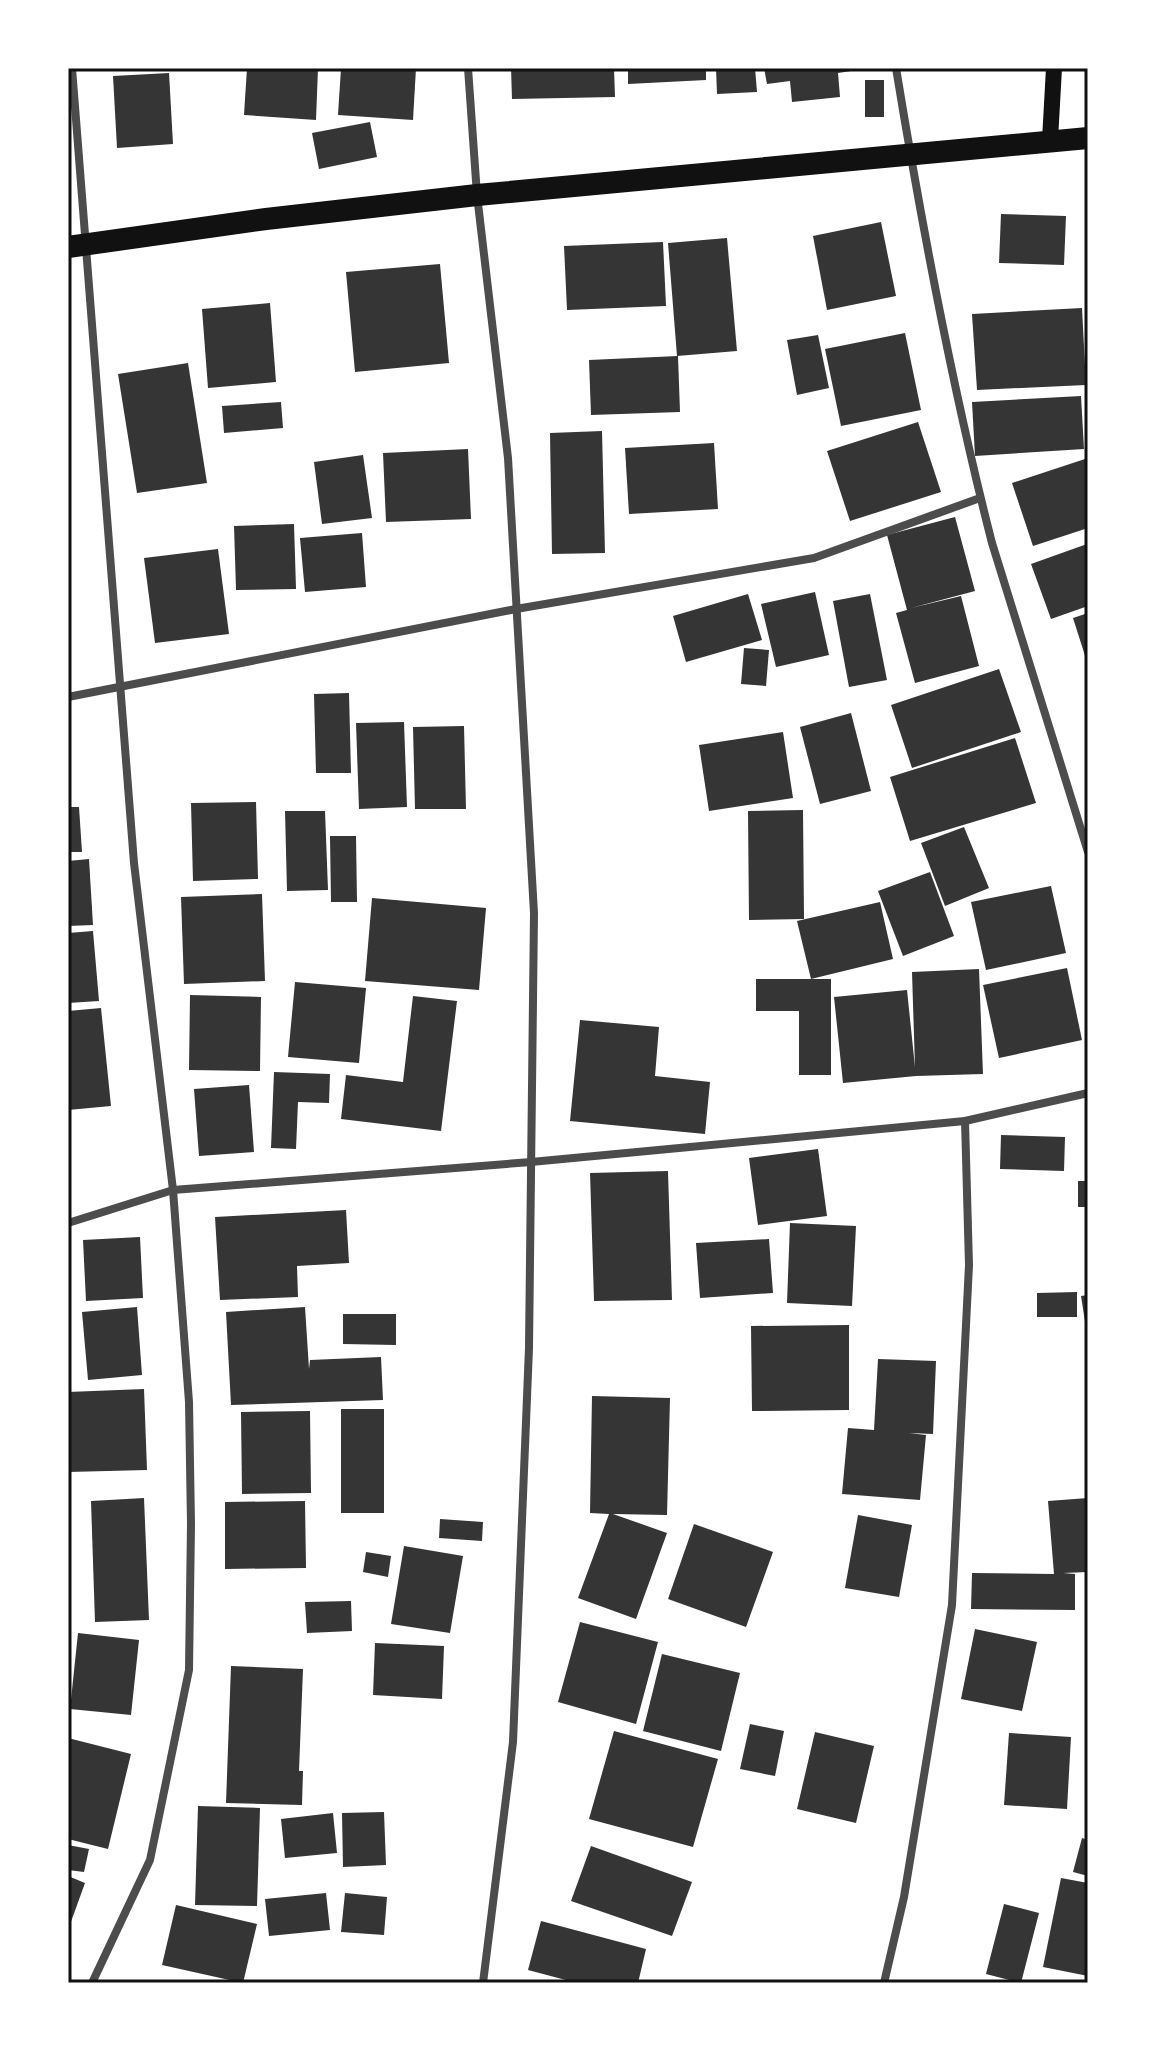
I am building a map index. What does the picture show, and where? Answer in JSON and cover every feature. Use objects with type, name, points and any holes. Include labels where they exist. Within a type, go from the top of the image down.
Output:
[{"type":"highway","points":[[77,246],[266,219],[477,195],[1088,138]]},
{"type":"main road","points":[[1050,140],[1054,68]]},
{"type":"street","points":[[72,68],[77,246],[121,687],[134,863],[173,1190],[189,1402],[189,1670],[150,1860],[92,1983]]},
{"type":"street","points":[[468,68],[477,195],[508,458],[534,913],[529,1348],[513,1742],[483,1983]]},
{"type":"street","points":[[896,68],[949,358],[980,498],[1088,852]]},
{"type":"street","points":[[68,697],[516,609],[814,558],[980,498]]},
{"type":"street","points":[[68,1223],[173,1190],[531,1162],[965,1121],[1088,1093]]},
{"type":"street","points":[[884,1983],[904,1897],[952,1605],[969,1265],[965,1121]]},
{"type":"building","points":[[247,68],[318,68],[316,120],[244,115]]},
{"type":"building","points":[[341,68],[416,68],[413,120],[338,115]]},
{"type":"building","points":[[511,68],[614,68],[615,97],[512,99]]},
{"type":"building","points":[[628,68],[706,68],[706,80],[628,84]]},
{"type":"building","points":[[716,68],[755,68],[757,92],[717,94]]},
{"type":"building","points":[[764,68],[850,68],[851,71],[838,73],[840,97],[792,102],[790,81],[767,84]]},
{"type":"building","points":[[169,73],[173,144],[117,148],[113,76]]},
{"type":"building","points":[[865,80],[884,80],[884,117],[865,117]]},
{"type":"building","points":[[370,122],[377,157],[319,169],[312,133]]},
{"type":"building","points":[[1001,214],[1066,216],[1064,265],[999,263]]},
{"type":"building","points":[[881,222],[896,296],[827,310],[813,236]]},
{"type":"building","points":[[727,238],[737,351],[677,356],[668,243]]},
{"type":"building","points":[[663,242],[666,306],[567,310],[564,246]]},
{"type":"building","points":[[440,264],[449,363],[355,372],[346,272]]},
{"type":"building","points":[[270,303],[276,382],[208,388],[202,309]]},
{"type":"building","points":[[1082,308],[1086,385],[977,390],[972,314]]},
{"type":"building","points":[[905,333],[921,410],[841,426],[825,349]]},
{"type":"building","points":[[818,335],[829,388],[797,395],[787,340]]},
{"type":"building","points":[[678,356],[680,412],[591,415],[589,360]]},
{"type":"building","points":[[188,363],[207,483],[137,493],[118,374]]},
{"type":"building","points":[[1081,396],[1084,449],[975,456],[972,402]]},
{"type":"building","points":[[281,402],[283,428],[224,433],[222,406]]},
{"type":"building","points":[[918,422],[941,492],[850,521],[827,451]]},
{"type":"building","points":[[602,431],[605,553],[552,554],[550,433]]},
{"type":"building","points":[[714,443],[718,509],[629,514],[625,448]]},
{"type":"building","points":[[468,449],[471,519],[386,522],[383,453]]},
{"type":"building","points":[[363,455],[372,518],[322,524],[314,462]]},
{"type":"building","points":[[1088,458],[1088,528],[1033,546],[1012,483]]},
{"type":"building","points":[[955,517],[975,591],[911,608],[961,596],[979,666],[915,683],[896,613],[907,610],[887,535]]},
{"type":"building","points":[[294,524],[296,589],[236,590],[234,526]]},
{"type":"building","points":[[362,533],[366,587],[305,592],[300,538]]},
{"type":"building","points":[[1087,544],[1088,606],[1051,619],[1031,564]]},
{"type":"building","points":[[218,549],[229,634],[155,643],[144,558]]},
{"type":"building","points":[[815,592],[829,655],[776,667],[761,604]]},
{"type":"building","points":[[748,594],[762,640],[686,662],[673,616]]},
{"type":"building","points":[[870,594],[887,680],[849,687],[833,601]]},
{"type":"building","points":[[1088,613],[1088,661],[1087,662],[1073,618]]},
{"type":"building","points":[[744,648],[769,650],[766,686],[741,684]]},
{"type":"building","points":[[999,669],[1021,732],[912,768],[891,705]]},
{"type":"building","points":[[349,693],[351,773],[316,773],[314,694]]},
{"type":"building","points":[[851,713],[871,791],[820,804],[800,727]]},
{"type":"building","points":[[404,722],[407,807],[359,809],[356,723]]},
{"type":"building","points":[[464,726],[466,809],[415,809],[413,727]]},
{"type":"building","points":[[783,732],[793,798],[709,811],[699,745]]},
{"type":"building","points":[[1015,738],[1036,803],[910,841],[890,777]]},
{"type":"building","points":[[256,802],[258,879],[193,881],[191,803]]},
{"type":"building","points":[[68,807],[79,807],[82,852],[68,852]]},
{"type":"building","points":[[803,810],[804,919],[749,920],[748,811]]},
{"type":"building","points":[[285,811],[325,811],[328,890],[287,891]]},
{"type":"building","points":[[964,827],[989,888],[945,906],[921,843]]},
{"type":"building","points":[[330,836],[356,836],[357,902],[331,902]]},
{"type":"building","points":[[89,859],[93,925],[68,926],[68,861]]},
{"type":"building","points":[[930,872],[954,936],[903,956],[878,891]]},
{"type":"building","points":[[1051,886],[1066,953],[986,970],[971,902]]},
{"type":"building","points":[[262,894],[265,981],[184,984],[181,897]]},
{"type":"building","points":[[372,898],[486,908],[479,990],[365,981]]},
{"type":"building","points":[[880,902],[893,959],[811,979],[797,921]]},
{"type":"building","points":[[93,931],[99,1001],[68,1003],[68,933]]},
{"type":"building","points":[[1067,968],[1082,1040],[999,1058],[983,985]]},
{"type":"building","points":[[979,969],[983,1074],[843,1083],[834,997],[907,990],[915,1067],[912,972]]},
{"type":"building","points":[[756,979],[831,979],[831,1075],[799,1075],[799,1011],[756,1011]]},
{"type":"building","points":[[295,982],[366,988],[359,1063],[288,1057]]},
{"type":"building","points":[[190,995],[261,997],[260,1071],[189,1070]]},
{"type":"building","points":[[413,996],[457,1001],[441,1131],[341,1119],[346,1075],[403,1082]]},
{"type":"building","points":[[101,1008],[111,1106],[68,1110],[68,1011]]},
{"type":"building","points":[[580,1020],[659,1027],[655,1076],[710,1082],[705,1134],[570,1121]]},
{"type":"building","points":[[274,1072],[330,1074],[329,1103],[298,1102],[296,1149],[271,1148]]},
{"type":"building","points":[[249,1085],[254,1152],[199,1156],[194,1089]]},
{"type":"building","points":[[1001,1135],[1065,1137],[1064,1171],[1000,1169]]},
{"type":"building","points":[[818,1149],[827,1216],[758,1225],[749,1158]]},
{"type":"building","points":[[668,1171],[672,1300],[594,1301],[590,1173]]},
{"type":"building","points":[[1078,1181],[1088,1181],[1088,1207],[1078,1207]]},
{"type":"building","points":[[346,1210],[349,1263],[297,1266],[298,1297],[220,1300],[215,1217]]},
{"type":"building","points":[[790,1223],[856,1226],[852,1306],[787,1303]]},
{"type":"building","points":[[140,1237],[143,1298],[86,1301],[83,1240]]},
{"type":"building","points":[[769,1239],[773,1293],[700,1298],[696,1243]]},
{"type":"building","points":[[1077,1292],[1077,1317],[1037,1317],[1037,1293]]},
{"type":"building","points":[[1088,1295],[1088,1328],[1086,1328],[1081,1296]]},
{"type":"building","points":[[137,1307],[142,1375],[88,1380],[82,1312]]},
{"type":"building","points":[[305,1307],[309,1369],[310,1360],[381,1357],[383,1400],[231,1405],[226,1312]]},
{"type":"building","points":[[343,1314],[396,1314],[396,1345],[343,1344]]},
{"type":"building","points":[[849,1325],[849,1410],[752,1411],[751,1326]]},
{"type":"building","points":[[878,1359],[936,1361],[933,1434],[909,1433],[926,1435],[920,1500],[842,1494],[848,1428],[874,1430]]},
{"type":"building","points":[[144,1389],[147,1470],[68,1472],[68,1392]]},
{"type":"building","points":[[592,1396],[670,1398],[667,1515],[613,1514],[667,1533],[636,1619],[578,1598],[609,1514],[590,1513]]},
{"type":"building","points":[[341,1409],[384,1409],[384,1513],[341,1513]]},
{"type":"building","points":[[310,1411],[311,1493],[242,1494],[241,1412]]},
{"type":"building","points":[[144,1498],[149,1620],[95,1622],[91,1501]]},
{"type":"building","points":[[1088,1498],[1088,1572],[1063,1573],[1075,1574],[1075,1610],[971,1609],[972,1573],[1054,1574],[1048,1501]]},
{"type":"building","points":[[305,1501],[306,1568],[225,1569],[225,1502]]},
{"type":"building","points":[[858,1515],[912,1525],[899,1597],[845,1588]]},
{"type":"building","points":[[440,1519],[483,1522],[482,1541],[439,1538]]},
{"type":"building","points":[[694,1524],[773,1552],[746,1627],[668,1599]]},
{"type":"building","points":[[404,1546],[463,1556],[450,1633],[391,1624]]},
{"type":"building","points":[[366,1552],[391,1556],[388,1577],[363,1572]]},
{"type":"building","points":[[351,1601],[352,1631],[307,1633],[305,1602]]},
{"type":"building","points":[[580,1622],[658,1642],[636,1724],[558,1702]]},
{"type":"building","points":[[975,1629],[1037,1642],[1022,1711],[961,1699]]},
{"type":"building","points":[[78,1633],[139,1640],[131,1715],[70,1709]]},
{"type":"building","points":[[375,1643],[444,1646],[442,1699],[373,1695]]},
{"type":"building","points":[[662,1654],[740,1673],[721,1751],[643,1731]]},
{"type":"building","points":[[231,1666],[303,1669],[299,1771],[303,1771],[302,1805],[226,1803]]},
{"type":"building","points":[[750,1724],[784,1731],[775,1776],[740,1769]]},
{"type":"building","points":[[614,1731],[718,1759],[693,1847],[589,1819]]},
{"type":"building","points":[[815,1732],[874,1746],[856,1823],[797,1809]]},
{"type":"building","points":[[1009,1733],[1071,1737],[1067,1809],[1004,1805]]},
{"type":"building","points":[[68,1738],[131,1754],[108,1849],[68,1839]]},
{"type":"building","points":[[198,1806],[260,1808],[257,1906],[195,1905]]},
{"type":"building","points":[[384,1812],[386,1865],[343,1867],[342,1813]]},
{"type":"building","points":[[333,1813],[337,1853],[285,1858],[281,1819]]},
{"type":"building","points":[[1082,1838],[1088,1840],[1088,1876],[1073,1872]]},
{"type":"building","points":[[68,1845],[89,1849],[84,1872],[68,1870]]},
{"type":"building","points":[[591,1846],[692,1882],[672,1936],[571,1901]]},
{"type":"building","points":[[68,1876],[85,1883],[68,1930]]},
{"type":"building","points":[[1061,1878],[1088,1883],[1088,1976],[1043,1967]]},
{"type":"building","points":[[326,1893],[330,1930],[269,1936],[265,1899]]},
{"type":"building","points":[[345,1893],[387,1897],[384,1935],[341,1932]]},
{"type":"building","points":[[1004,1904],[1039,1913],[1021,1983],[986,1974]]},
{"type":"building","points":[[176,1905],[257,1924],[243,1983],[162,1965]]},
{"type":"building","points":[[541,1921],[646,1949],[638,1983],[577,1983],[528,1970]]}]
